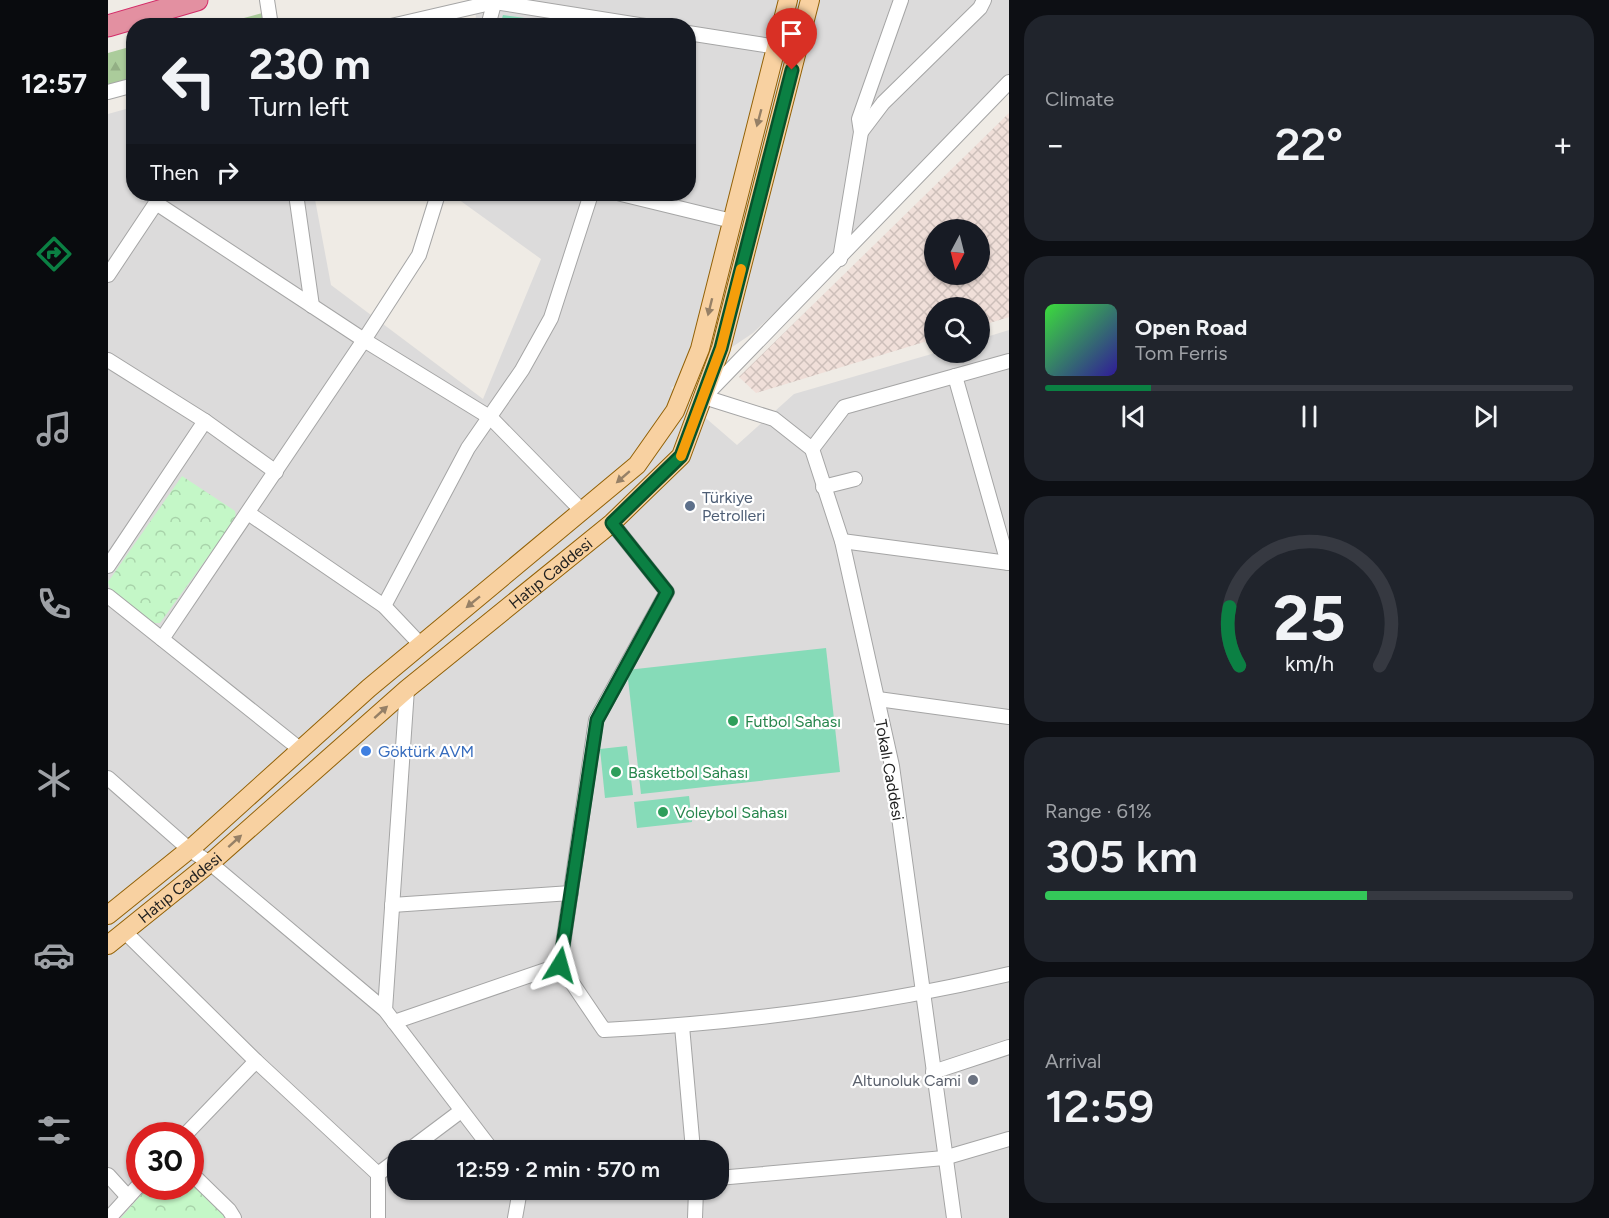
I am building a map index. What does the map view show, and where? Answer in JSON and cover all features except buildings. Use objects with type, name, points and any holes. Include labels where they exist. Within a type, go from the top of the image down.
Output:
[{"type":"highway","points":[[135,18],[197,0]]},
{"type":"highway","points":[[108,26],[126,21]]},
{"type":"main road","name":"Hatıp Caddesi","points":[[108,915],[189,849],[421,645],[637,465],[675,411],[700,349],[788,0]]},
{"type":"main road","name":"Hatıp Caddesi","points":[[108,945],[210,862],[407,688],[612,523],[681,456],[721,348],[810,0]]},
{"type":"main road","points":[[685,389],[704,397]]},
{"type":"street","points":[[267,0],[270,18]]},
{"type":"street","points":[[840,259],[861,132],[860,119],[868,89],[901,0]]},
{"type":"street","points":[[861,132],[883,103],[980,8],[984,0]]},
{"type":"street","points":[[424,18],[495,1],[596,18]]},
{"type":"street","points":[[490,18],[495,1]]},
{"type":"street","points":[[696,34],[777,47]]},
{"type":"street","points":[[1009,82],[704,397],[774,419],[812,449],[844,407],[1009,361]]},
{"type":"street","points":[[108,92],[126,87]]},
{"type":"street","points":[[108,275],[153,201]]},
{"type":"street","points":[[159,201],[312,306],[491,418],[583,512]]},
{"type":"street","points":[[297,201],[312,306]]},
{"type":"street","points":[[162,639],[276,472],[419,255],[436,201]]},
{"type":"street","points":[[384,606],[468,448],[491,418],[522,370],[550,318],[589,201]]},
{"type":"street","points":[[650,201],[732,221]]},
{"type":"street","points":[[108,360],[205,421],[276,472]]},
{"type":"street","points":[[842,541],[1009,563],[955,376]]},
{"type":"street","points":[[108,566],[205,421]]},
{"type":"street","name":"Tokalı Caddesi","points":[[812,449],[842,541],[892,766],[954,1218]]},
{"type":"street","points":[[823,487],[855,479]]},
{"type":"street","points":[[248,513],[384,606],[421,645]]},
{"type":"street","points":[[612,523],[667,592],[597,720],[560,965],[604,1030],[682,1026],[922,994],[1009,974]]},
{"type":"street","points":[[108,596],[300,750]]},
{"type":"street","points":[[384,1010],[407,688]]},
{"type":"street","points":[[878,699],[1009,717]]},
{"type":"street","points":[[108,777],[189,849],[210,862],[384,1010],[484,1140]]},
{"type":"street","points":[[392,905],[571,893]]},
{"type":"street","points":[[124,932],[256,1061],[378,1174],[378,1218]]},
{"type":"street","points":[[394,1022],[560,965]]},
{"type":"street","points":[[682,1026],[692,1140]]},
{"type":"street","points":[[933,1072],[1009,1047]]},
{"type":"street","points":[[197,1122],[256,1061]]},
{"type":"street","points":[[422,1140],[461,1111]]},
{"type":"street","points":[[729,1177],[944,1158],[1009,1139]]},
{"type":"street","points":[[378,1174],[387,1167]]},
{"type":"street","points":[[108,1175],[126,1195]]},
{"type":"street","points":[[204,1186],[234,1218]]},
{"type":"street","points":[[109,1218],[126,1199]]},
{"type":"street","points":[[515,1218],[518,1200]]},
{"type":"street","points":[[694,1218],[695,1200]]},
{"type":"shaded area","points":[[473,0],[1009,0],[1009,91],[753,333],[671,388],[737,445],[794,394],[924,356],[924,363],[990,363],[990,336],[1009,330],[1009,1218],[108,1218],[108,114],[126,109],[126,201],[315,201],[331,285],[483,399],[541,259],[461,201],[696,201],[696,18],[476,18]]},
{"type":"shaded area","points":[[1009,113],[1009,317],[990,323],[990,297],[924,297],[924,342],[756,393],[739,377]]},
{"type":"green space","points":[[266,12],[267,18],[244,18]]},
{"type":"green space","points":[[503,15],[525,18],[502,18]]},
{"type":"green space","points":[[126,48],[126,80],[108,85],[108,53]]},
{"type":"green space","points":[[182,476],[235,511],[236,518],[160,623],[150,623],[111,591],[108,582]]},
{"type":"green space","name":"Futbol Sahası","points":[[826,648],[840,772],[641,794],[627,670]]},
{"type":"green space","name":"Basketbol Sahası","points":[[627,746],[633,795],[605,798],[600,749]]},
{"type":"green space","name":"Voleybol Sahası","points":[[689,796],[692,822],[637,828],[634,802]]},
{"type":"green space","points":[[204,1193],[226,1218],[121,1218],[137,1200],[204,1200]]},
{"type":"slow traffic","points":[[681,456],[721,348],[741,269]]},
{"type":"place","name":"Türkiye Petrolleri","points":[[690,506]]},
{"type":"place","name":"Futbol Sahası","points":[[733,721]]},
{"type":"place","name":"Göktürk AVM","points":[[366,751]]},
{"type":"place","name":"Basketbol Sahası","points":[[616,772]]},
{"type":"place","name":"Voleybol Sahası","points":[[663,812]]},
{"type":"place","name":"Altunoluk Cami","points":[[973,1080]]},
{"type":"route","points":[[560,965],[597,720],[667,592],[612,523],[681,456],[721,348],[792,70]]}]
